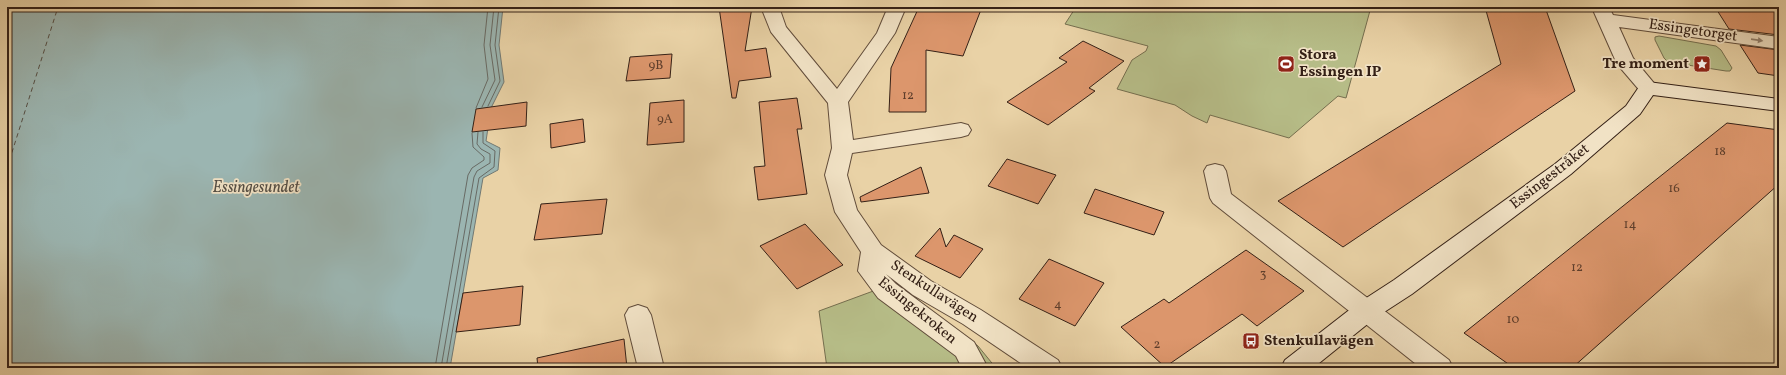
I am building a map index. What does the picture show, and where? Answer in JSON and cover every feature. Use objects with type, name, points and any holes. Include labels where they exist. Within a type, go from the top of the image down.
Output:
[{"type":"street","points":[[770,7],[777,28],[838,102],[886,33],[897,7]]},
{"type":"street","points":[[1604,13],[1624,60],[1648,88],[1779,105]]},
{"type":"street","name":"Essingetorget","points":[[1604,13],[1779,43]]},
{"type":"street","name":"Essingestråket","points":[[1294,368],[1366,311],[1403,287],[1563,169],[1634,110],[1648,88]]},
{"type":"street","name":"Stenkullavägen","points":[[838,102],[843,148],[836,174],[846,212],[873,251],[922,288],[972,317],[1049,368]]},
{"type":"street","points":[[843,148],[961,130]]},
{"type":"street","points":[[1214,171],[1221,198],[1440,368]]},
{"type":"street","name":"Essingekroken","points":[[873,251],[870,271],[887,291],[965,350],[976,368]]},
{"type":"street","points":[[638,315],[651,368]]},
{"type":"green space","name":"Stora Essingen IP","points":[[1076,7],[1371,7],[1346,98],[1338,96],[1289,138],[1210,115],[1207,123],[1192,116],[1175,105],[1117,89],[1132,60],[1146,51],[1148,46],[1065,24]]},
{"type":"green space","points":[[1659,36],[1716,46],[1721,50],[1732,68],[1730,71],[1726,71],[1668,62],[1664,58],[1655,40],[1655,37]]},
{"type":"green space","points":[[895,283],[978,346],[996,368],[827,368],[819,311]]},
{"type":"water","name":"Essingesundet","points":[[7,7],[503,7],[499,45],[504,82],[491,108],[486,141],[500,148],[498,170],[483,178],[450,368],[7,368]]},
{"type":"building","points":[[719,7],[752,7],[745,51],[766,48],[771,77],[739,81],[736,98],[732,98]]},
{"type":"building","points":[[919,7],[982,7],[963,56],[926,50],[926,112],[889,112],[891,68]]},
{"type":"building","points":[[1485,7],[1545,7],[1575,91],[1343,247],[1278,201],[1501,64]]},
{"type":"building","points":[[1715,7],[1779,7],[1779,35],[1729,29]]},
{"type":"building","points":[[1083,41],[1124,61],[1089,88],[1095,91],[1048,125],[1007,102],[1067,62],[1059,58]]},
{"type":"building","points":[[1740,45],[1779,50],[1779,76],[1758,73]]},
{"type":"building","points":[[672,54],[670,78],[626,81],[630,57]]},
{"type":"building","points":[[797,98],[802,129],[797,129],[807,194],[758,200],[754,167],[765,166],[759,102]]},
{"type":"building","points":[[684,100],[684,142],[647,145],[650,103]]},
{"type":"building","points":[[527,102],[526,126],[472,132],[476,109]]},
{"type":"building","points":[[583,119],[585,142],[551,148],[550,124]]},
{"type":"building","points":[[1727,123],[1779,130],[1779,184],[1572,368],[1514,368],[1464,333]]},
{"type":"building","points":[[1007,159],[1056,175],[1038,204],[988,186]]},
{"type":"building","points":[[921,167],[929,193],[861,202],[860,197]]},
{"type":"building","points":[[1095,189],[1164,212],[1154,235],[1084,213]]},
{"type":"building","points":[[607,199],[602,234],[534,240],[541,204]]},
{"type":"building","points":[[805,224],[843,265],[797,289],[760,246]]},
{"type":"building","points":[[940,228],[946,247],[954,235],[983,249],[960,278],[915,256]]},
{"type":"building","points":[[1246,250],[1304,291],[1257,326],[1242,314],[1165,367],[1121,327],[1164,299],[1169,303]]},
{"type":"building","points":[[1049,259],[1104,283],[1075,326],[1019,299]]},
{"type":"building","points":[[523,286],[520,325],[456,332],[463,293]]},
{"type":"building","points":[[624,339],[627,368],[538,368],[537,358]]},
{"type":"ferry route","points":[[7,168],[58,7]]},
{"type":"place","name":"Stora Essingen IP","points":[[1286,64]]},
{"type":"place","name":"Tre moment","points":[[1702,64]]},
{"type":"place","name":"Stenkullavägen","points":[[1251,341]]}]
